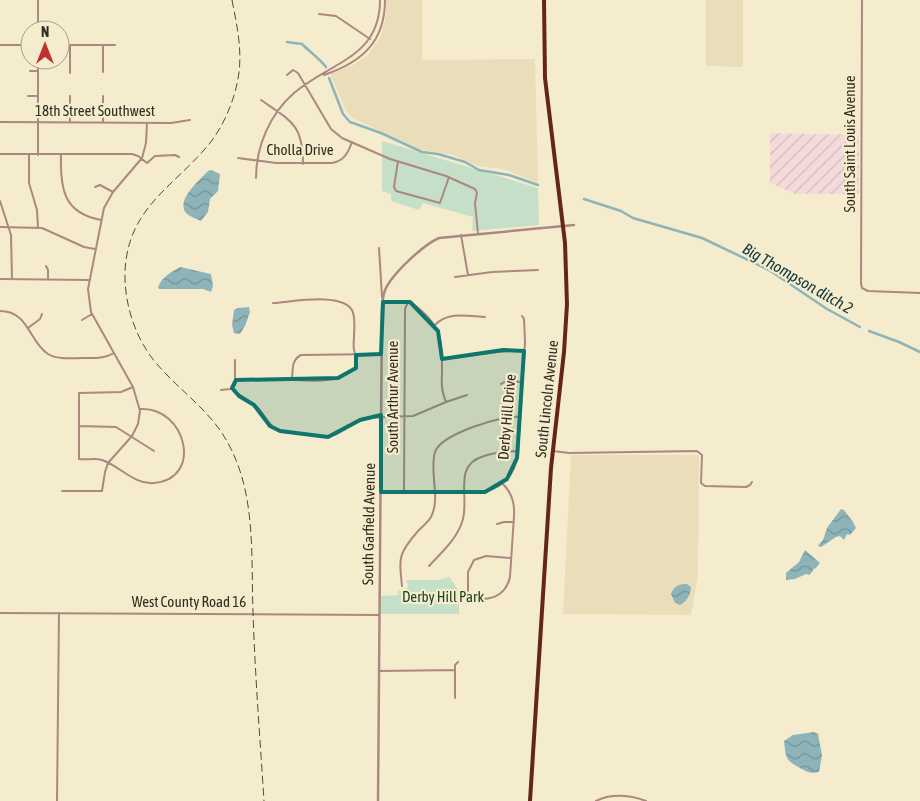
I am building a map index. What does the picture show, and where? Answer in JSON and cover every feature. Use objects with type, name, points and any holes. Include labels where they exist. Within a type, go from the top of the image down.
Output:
[{"type":"highway","name":"South Lincoln Avenue","points":[[530,801],[553,451],[566,331],[566,261],[545,78],[544,0]]},
{"type":"street","points":[[38,0],[38,20]]},
{"type":"street","points":[[256,178],[257,161],[263,138],[277,112],[306,85],[360,51],[370,39],[378,22],[380,0]]},
{"type":"street","points":[[322,75],[347,65],[368,50],[375,41],[383,24],[385,0]]},
{"type":"street","name":"South Saint Louis Avenue","points":[[862,0],[862,288],[877,292],[920,293]]},
{"type":"street","points":[[319,14],[336,16],[370,39]]},
{"type":"street","points":[[0,45],[20,45]]},
{"type":"street","points":[[70,45],[115,45]]},
{"type":"street","points":[[103,45],[103,72]]},
{"type":"street","points":[[287,75],[294,70],[306,85],[331,129],[338,136],[381,155],[449,178],[476,190],[475,203],[478,234]]},
{"type":"street","points":[[30,71],[38,72],[38,154]]},
{"type":"street","points":[[28,96],[38,96]]},
{"type":"street","points":[[70,96],[70,122]]},
{"type":"street","points":[[103,96],[103,123]]},
{"type":"street","points":[[261,100],[290,121],[298,132],[302,144],[303,164]]},
{"type":"street","name":"18th Street Southwest","points":[[0,122],[171,123],[190,120]]},
{"type":"street","points":[[62,491],[102,491],[108,463],[132,436],[138,424],[140,409],[133,387],[92,314],[88,295],[89,280],[104,208],[113,192],[142,158],[146,143],[147,122]]},
{"type":"street","name":"Cholla Drive","points":[[238,158],[276,164],[328,164],[338,162],[346,156],[352,142]]},
{"type":"street","points":[[0,154],[132,154],[142,158],[147,163],[155,156],[175,155],[179,157]]},
{"type":"street","points":[[29,154],[29,183],[37,210],[38,228]]},
{"type":"street","points":[[60,155],[60,179],[68,202],[79,212],[101,220]]},
{"type":"street","points":[[398,161],[394,187],[396,191],[440,203],[449,178]]},
{"type":"street","points":[[95,187],[100,185],[113,192]]},
{"type":"street","points":[[0,201],[10,227],[12,279]]},
{"type":"street","points":[[446,402],[442,390],[441,336],[435,325],[414,304],[408,302],[383,302],[385,291],[391,281],[423,247],[439,238],[574,224]]},
{"type":"street","points":[[0,227],[47,230],[95,249]]},
{"type":"street","points":[[461,235],[468,275]]},
{"type":"street","name":"South Garfield Avenue","points":[[378,801],[383,302],[379,248]]},
{"type":"street","points":[[46,266],[48,280]]},
{"type":"street","points":[[455,277],[492,272],[538,270]]},
{"type":"street","points":[[0,279],[89,280]]},
{"type":"street","points":[[236,380],[292,380],[305,382],[338,378],[355,368],[354,316],[351,310],[341,301],[326,299],[273,303]]},
{"type":"street","name":"South Arthur Avenue","points":[[404,492],[405,309],[408,302]]},
{"type":"street","points":[[0,311],[15,314],[28,328],[45,352],[56,357],[101,358],[114,353]]},
{"type":"street","points":[[28,328],[40,319],[42,314]]},
{"type":"street","points":[[82,320],[92,314]]},
{"type":"street","points":[[435,325],[451,316],[485,317]]},
{"type":"street","name":"Derby Hill Drive","points":[[502,484],[513,470],[518,451],[524,351],[524,320],[522,316]]},
{"type":"street","points":[[442,358],[503,350],[524,351]]},
{"type":"street","points":[[292,380],[293,363],[301,355],[356,355],[377,354],[381,352]]},
{"type":"street","points":[[221,390],[232,388],[235,385],[235,360]]},
{"type":"street","points":[[501,384],[506,381],[522,382]]},
{"type":"street","points":[[133,387],[121,392],[80,393],[79,459],[98,459],[137,480],[148,483],[156,483],[167,479],[179,469],[183,460],[185,450],[183,440],[178,430],[158,412],[151,409],[140,409]]},
{"type":"street","points":[[232,388],[242,398],[254,405],[270,426],[280,431],[328,437],[365,418],[415,416],[467,395]]},
{"type":"street","points":[[402,586],[400,563],[402,551],[431,516],[434,507],[435,452],[444,440],[472,428],[508,418],[520,417]]},
{"type":"street","points":[[79,426],[116,426],[154,452]]},
{"type":"street","points":[[429,566],[458,532],[464,516],[465,470],[473,460],[496,452],[518,451]]},
{"type":"street","points":[[553,451],[569,453],[697,451],[702,455],[701,481],[705,486],[746,487],[752,482]]},
{"type":"street","points":[[381,492],[485,492],[502,484],[509,491],[514,510],[510,580],[502,594],[488,598],[468,598],[468,572],[474,560],[486,556],[511,558]]},
{"type":"street","points":[[497,524],[501,522],[514,522]]},
{"type":"street","name":"West County Road 16","points":[[0,613],[379,615]]},
{"type":"street","points":[[57,801],[59,613]]},
{"type":"street","points":[[455,698],[455,665],[458,662]]},
{"type":"street","points":[[379,671],[455,670]]},
{"type":"street","points":[[596,801],[604,797],[627,797],[646,801]]},
{"type":"highlighted area","points":[[383,302],[410,302],[438,331],[442,359],[503,350],[524,351],[517,458],[507,479],[485,492],[381,492],[381,415],[360,420],[328,437],[280,431],[270,426],[254,405],[239,396],[232,388],[236,380],[338,378],[356,368],[356,355],[381,354]]},
{"type":"shaded area","points":[[386,0],[422,0],[422,60],[535,59],[538,183],[503,169],[477,166],[454,155],[422,150],[352,118],[347,113],[330,74],[353,65],[368,55],[381,36],[386,14]]},
{"type":"shaded area","points":[[706,0],[743,0],[743,67],[706,66]]},
{"type":"shaded area","points":[[770,133],[859,135],[859,194],[795,194],[770,183]]},
{"type":"shaded area","points":[[571,455],[699,455],[698,575],[691,615],[563,614]]},
{"type":"green space","points":[[382,141],[538,188],[539,225],[472,231],[473,217],[423,203],[419,210],[391,201],[391,194],[382,191]]},
{"type":"green space","name":"Derby Hill Park","points":[[450,577],[460,593],[459,614],[381,614],[381,596],[398,595],[398,591],[407,589],[406,580],[437,580]]},
{"type":"water","points":[[211,170],[220,174],[218,191],[210,199],[208,212],[201,221],[187,214],[184,209],[184,203],[194,185]]},
{"type":"water","points":[[180,267],[211,274],[213,286],[211,292],[203,289],[159,289],[160,283],[165,277]]},
{"type":"water","points":[[249,307],[250,312],[245,326],[240,334],[234,333],[232,325],[234,310]]},
{"type":"water","points":[[841,509],[844,510],[856,528],[850,535],[847,534],[844,540],[840,536],[821,547],[818,546],[823,540],[827,528]]},
{"type":"water","points":[[805,550],[820,563],[809,575],[806,574],[795,579],[786,580],[786,573],[799,562]]},
{"type":"water","points":[[687,584],[691,587],[685,602],[680,605],[675,603],[671,594],[672,591],[677,586]]},
{"type":"water","points":[[814,732],[818,734],[822,755],[819,772],[814,773],[805,771],[789,760],[786,755],[784,741],[793,735]]},
{"type":"waterway","name":"Big Thompson ditch 2","points":[[287,42],[302,44],[326,67]]},
{"type":"waterway","name":"Big Thompson ditch 2","points":[[329,78],[343,114],[350,122],[381,133],[422,152],[438,154],[465,162],[479,170],[509,175],[538,185]]},
{"type":"waterway","name":"Big Thompson ditch 2","points":[[584,199],[621,211],[633,218],[702,238],[769,270],[827,309],[860,327]]},
{"type":"waterway","name":"Big Thompson ditch 2","points":[[869,331],[920,352]]},
{"type":"railway","points":[[232,0],[239,39],[240,59],[238,79],[231,104],[224,121],[210,143],[155,200],[134,230],[128,249],[125,283],[128,306],[140,339],[152,358],[204,411],[223,434],[238,466],[244,486],[251,528],[255,659],[264,801]]}]
